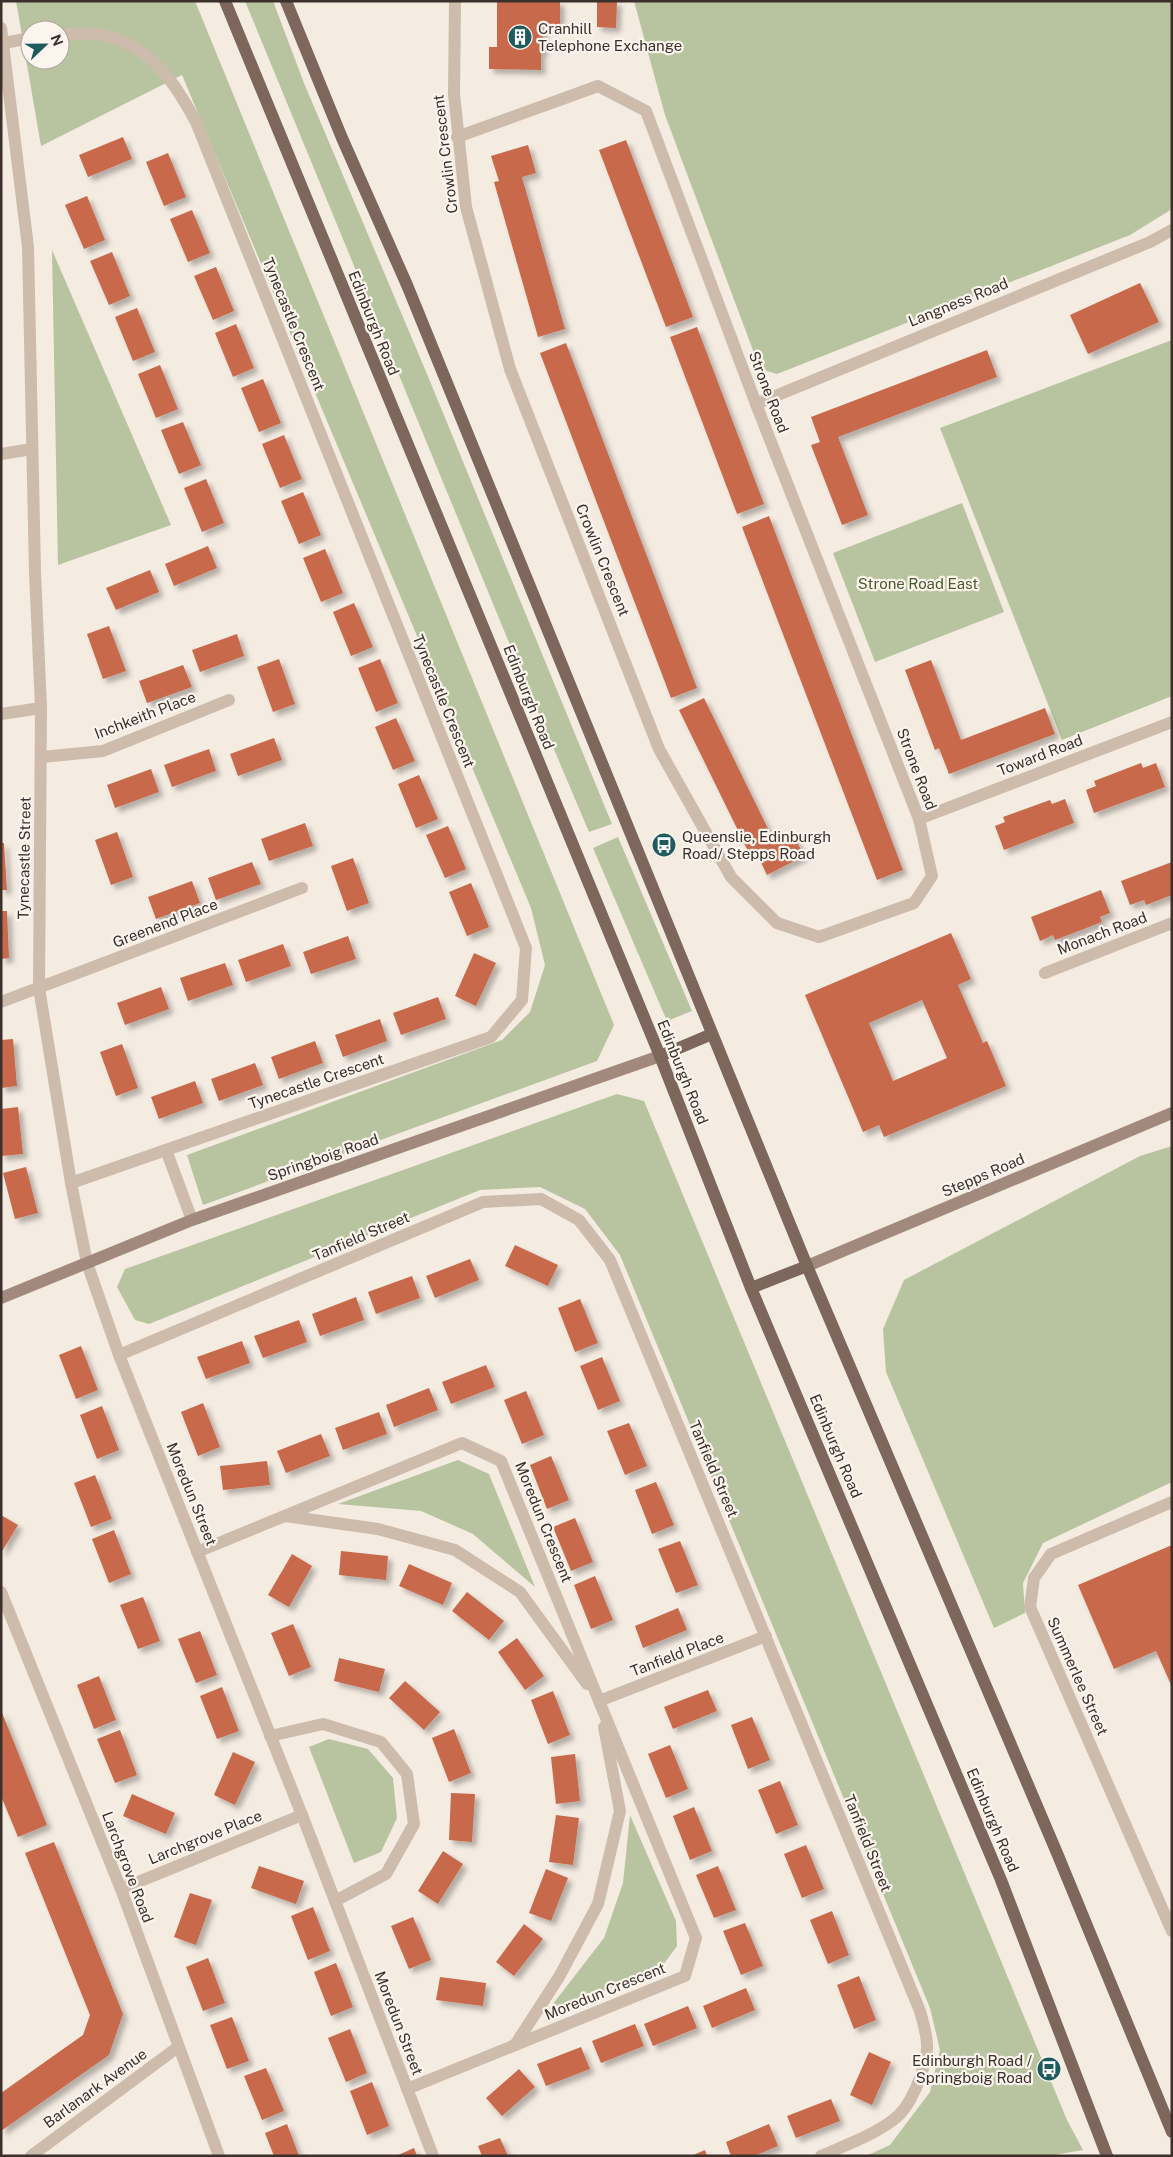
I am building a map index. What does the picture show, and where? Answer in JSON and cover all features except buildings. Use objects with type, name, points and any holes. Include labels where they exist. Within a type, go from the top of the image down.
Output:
[{"type":"main road","name":"Edinburgh Road","points":[[224,1],[660,1056],[751,1288],[1001,1880],[1108,2156]]},
{"type":"main road","points":[[286,1],[342,138],[406,284],[807,1266],[1057,1853],[1172,2132]]},
{"type":"main road","points":[[660,1056],[712,1034]]},
{"type":"main road","name":"Springboig Road","points":[[1,1298],[192,1220],[660,1056]]},
{"type":"main road","name":"Stepps Road","points":[[807,1266],[1172,1113]]},
{"type":"main road","points":[[751,1288],[807,1266]]},
{"type":"street","name":"Crowlin Crescent","points":[[455,1],[453,83],[457,137],[466,207],[510,369],[659,748],[731,878],[777,923],[819,937],[914,903],[932,876]]},
{"type":"street","name":"Tynecastle Street","points":[[1,28],[28,247],[35,572],[42,708],[39,988],[71,1183],[87,1263]]},
{"type":"street","name":"Tynecastle Crescent","points":[[70,34],[102,35],[144,52],[178,88],[196,122],[526,948],[522,1000],[491,1037],[71,1183]]},
{"type":"street","points":[[4,43],[20,40]]},
{"type":"street","name":"Strone Road","points":[[457,137],[598,86],[646,112],[756,404],[919,819],[932,876]]},
{"type":"street","name":"Langness Road","points":[[756,404],[1150,242],[1172,230]]},
{"type":"street","points":[[1,454],[32,449]]},
{"type":"street","name":"Inchkeith Place","points":[[42,757],[103,751],[229,700]]},
{"type":"street","points":[[1,714],[42,708]]},
{"type":"street","name":"Toward Road","points":[[919,819],[1172,722]]},
{"type":"street","name":"Greenend Place","points":[[1,1002],[302,888]]},
{"type":"street","name":"Monach Road","points":[[1044,973],[1172,923]]},
{"type":"street","points":[[166,1150],[192,1220]]},
{"type":"street","name":"Tanfield Street","points":[[120,1355],[483,1202],[542,1199],[579,1220],[610,1260],[920,2011],[927,2049],[920,2078],[911,2098],[895,2120],[866,2136],[822,2156]]},
{"type":"street","name":"Moredun Street","points":[[87,1263],[120,1355],[302,1815],[433,2156]]},
{"type":"street","name":"Moredun Crescent","points":[[198,1552],[462,1443],[501,1461],[696,1938],[684,1976],[407,2088]]},
{"type":"street","name":"Summerlee Street","points":[[1172,1502],[1051,1554],[1034,1578],[1030,1607],[1172,1931]]},
{"type":"street","name":"Moredun Crescent","points":[[285,1516],[378,1529],[455,1550],[520,1592],[599,1701],[620,1811],[598,1904],[559,1977],[514,2045]]},
{"type":"street","name":"Larchgrove Road","points":[[1,1592],[121,1889],[219,2156]]},
{"type":"street","name":"Tanfield Place","points":[[599,1701],[766,1636]]},
{"type":"street","points":[[270,1736],[323,1724],[381,1742],[407,1774],[414,1824],[386,1874],[335,1902]]},
{"type":"street","name":"Larchgrove Place","points":[[121,1889],[302,1815]]},
{"type":"street","name":"Barlanark Avenue","points":[[31,2156],[178,2047]]},
{"type":"green space","points":[[16,1],[195,1],[614,1025],[597,1061],[203,1205],[187,1155],[502,1040],[530,1012],[545,965],[531,908],[182,75],[41,146],[28,70],[70,70],[70,20],[20,20],[20,24]]},
{"type":"green space","points":[[245,1],[273,1],[304,83],[427,374],[612,824],[589,832],[517,662]]},
{"type":"green space","points":[[634,1],[1172,1],[1172,209],[1130,235],[777,374],[760,369],[665,115]]},
{"type":"green space","points":[[52,250],[171,525],[58,565]]},
{"type":"green space","points":[[1172,340],[1172,696],[1062,740],[940,428]]},
{"type":"green space","name":"Strone Road East","points":[[962,503],[1004,612],[875,662],[833,553]]},
{"type":"green space","points":[[618,837],[692,1011],[667,1021],[593,848]]},
{"type":"green space","points":[[617,1094],[644,1101],[1067,2120],[1083,2150],[1048,2156],[866,2156],[890,2145],[930,2092],[940,2050],[930,2008],[620,1255],[585,1209],[540,1187],[480,1190],[149,1324],[135,1320],[117,1287],[125,1269]]},
{"type":"green space","points":[[1172,1146],[1172,1482],[1043,1543],[1023,1583],[1025,1613],[994,1628],[886,1372],[883,1329],[904,1280],[1140,1156]]},
{"type":"green space","points":[[458,1460],[489,1474],[535,1587],[473,1534],[421,1511],[338,1504]]},
{"type":"green space","points":[[329,1739],[368,1749],[393,1778],[397,1818],[381,1852],[354,1863],[309,1747]]},
{"type":"green space","points":[[630,1815],[676,1921],[677,1946],[660,1969],[546,2013],[604,1938],[623,1883]]},
{"type":"place","name":"Cranhill Telephone Exchange","points":[[520,37]]},
{"type":"place","name":"Queenslie, Edinburgh Road/ Stepps Road","points":[[664,845]]},
{"type":"place","name":"Edinburgh Road / Springboig Road","points":[[1049,2069]]}]
